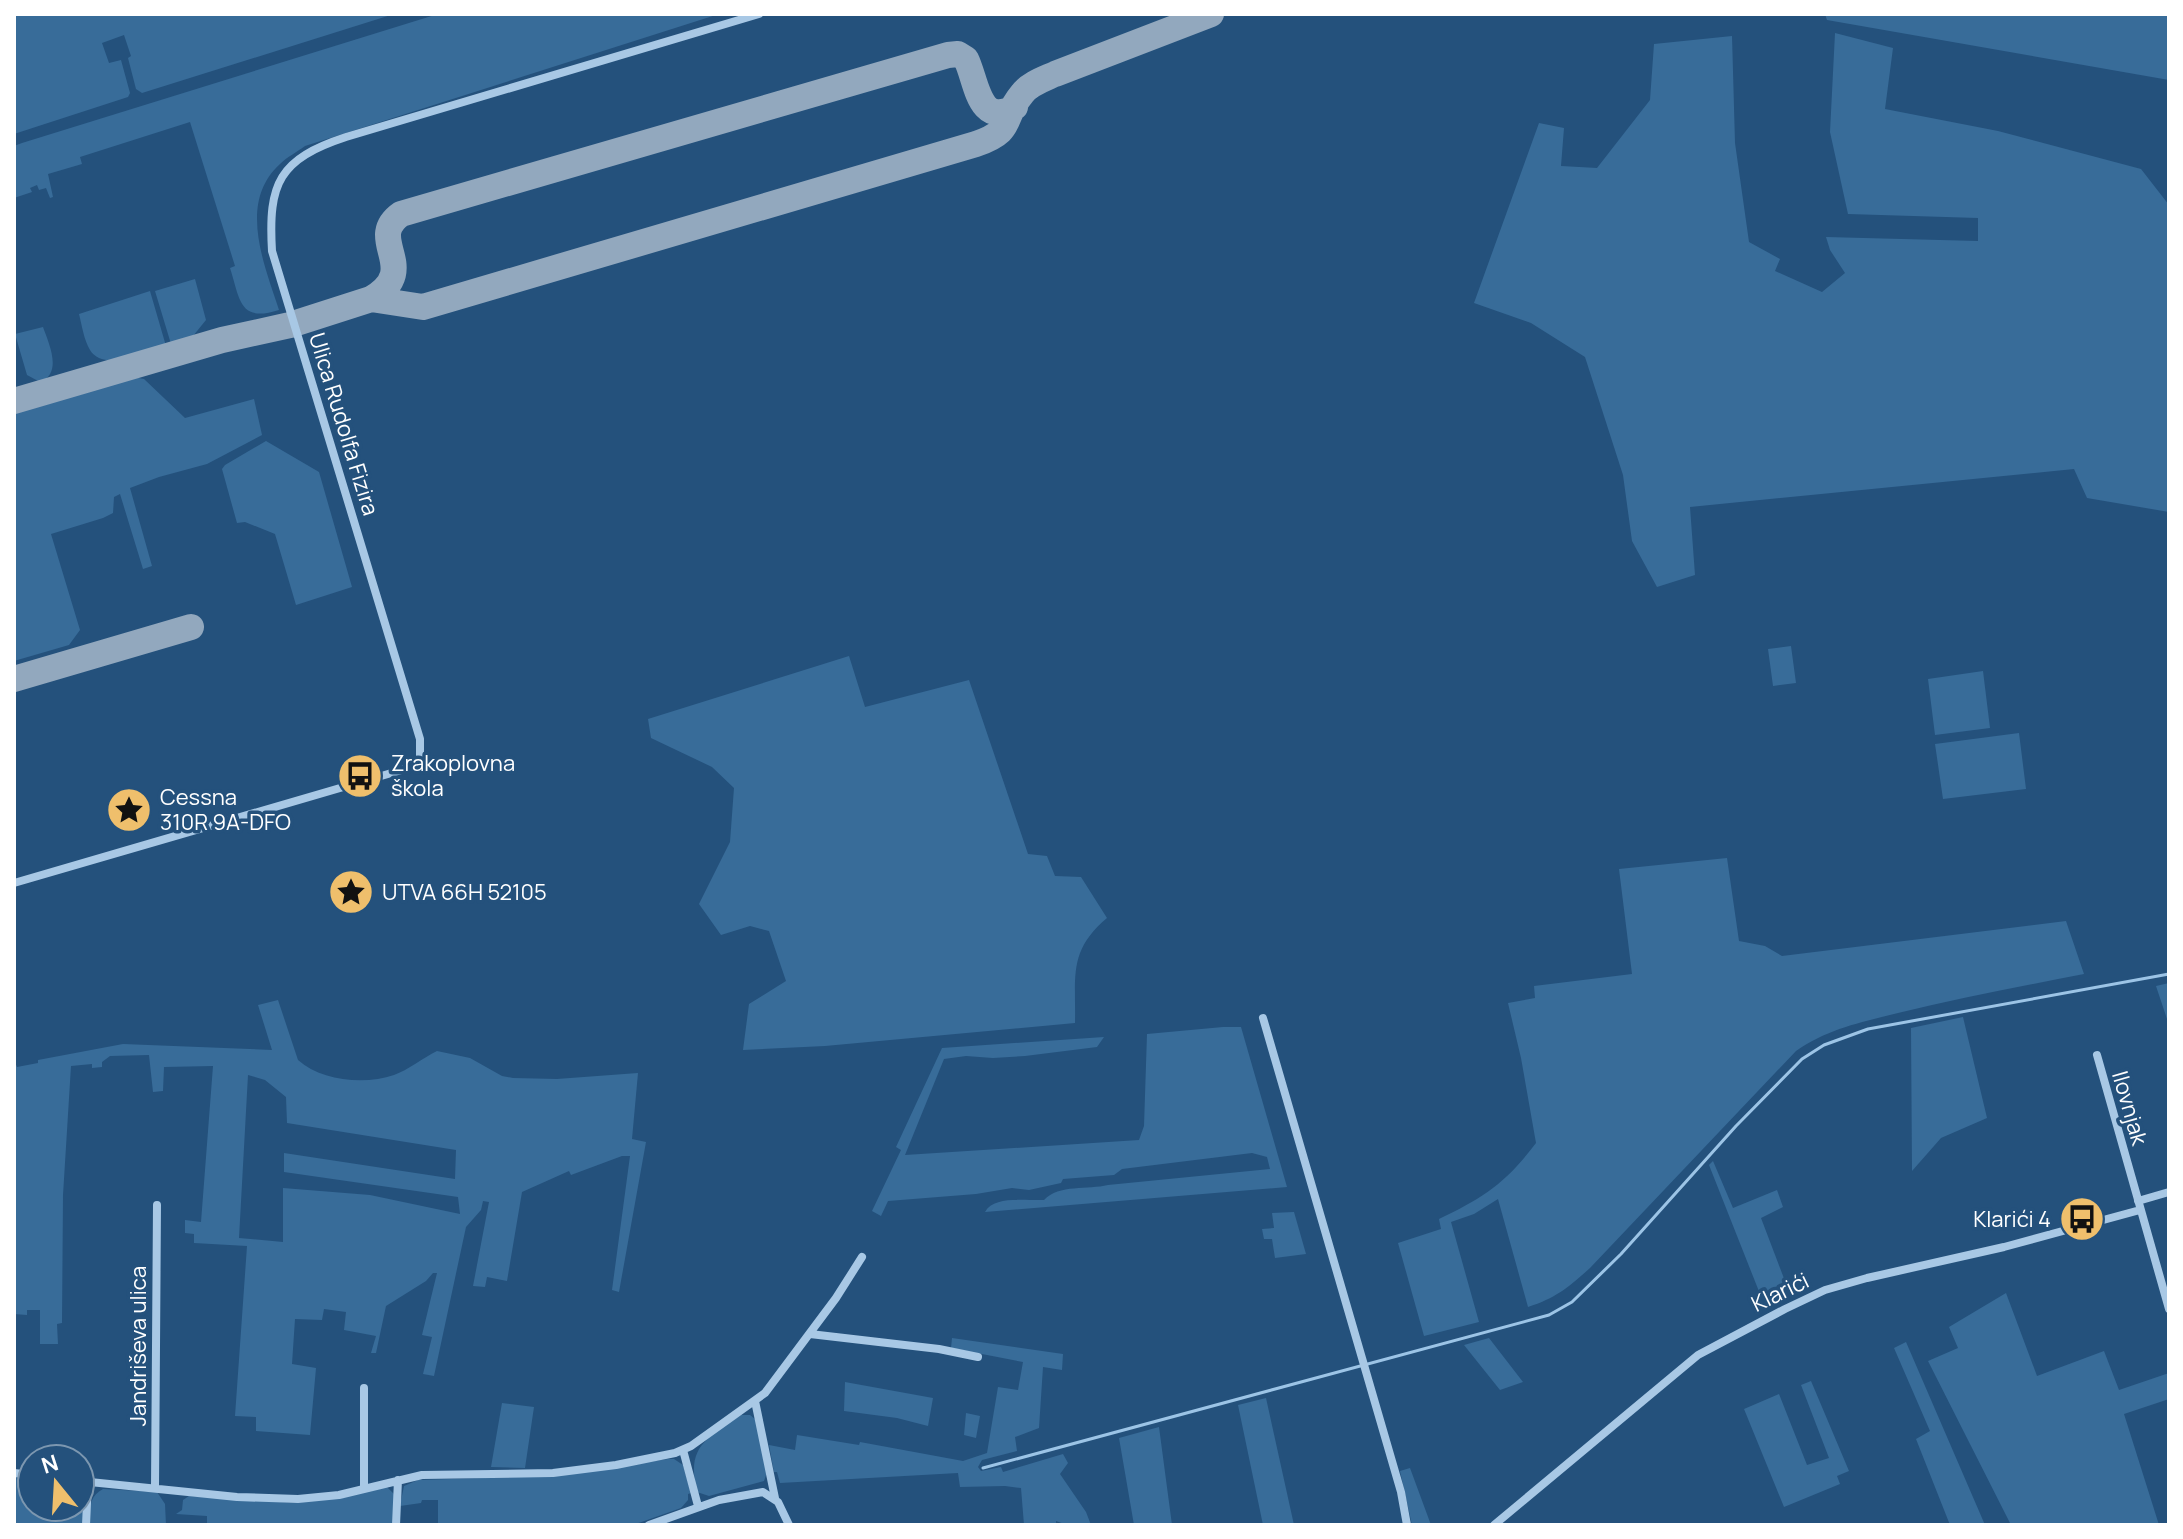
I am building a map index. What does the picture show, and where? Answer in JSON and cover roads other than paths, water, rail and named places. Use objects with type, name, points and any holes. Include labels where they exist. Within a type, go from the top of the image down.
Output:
[{"type":"street","name":"Ulica Rudolfa Fizira","points":[[14,883],[412,767],[420,760],[420,739],[272,251],[270,219],[273,197],[282,178],[295,162],[314,147],[759,14]]},
{"type":"street","points":[[1263,1018],[1401,1492],[1407,1525]]},
{"type":"street","name":"Ilovnjak","points":[[2097,1055],[2169,1309]]},
{"type":"street","name":"Klarići","points":[[1494,1525],[1698,1355],[1806,1299],[1867,1278],[2004,1247],[2139,1205],[2169,1192]]},
{"type":"street","name":"Jandriševa ulica","points":[[155,1488],[157,1205]]},
{"type":"street","points":[[96,1483],[278,1499],[326,1497],[430,1475],[553,1473],[616,1465],[683,1450],[755,1401],[774,1383],[862,1257]]},
{"type":"street","points":[[810,1334],[939,1349],[978,1357]]},
{"type":"street","points":[[364,1388],[364,1488]]},
{"type":"street","points":[[755,1401],[775,1498],[789,1525]]},
{"type":"street","points":[[683,1450],[698,1506]]},
{"type":"street","points":[[396,1525],[398,1480]]},
{"type":"street","points":[[649,1525],[698,1506],[751,1493],[763,1492],[775,1498]]},
{"type":"waterway","points":[[983,1468],[1549,1315],[1572,1302],[1621,1254],[1736,1126],[1802,1059],[1824,1045],[1868,1029],[2169,974]]},
{"type":"place","name":"Zrakoplovna škola","points":[[360,776]]},
{"type":"place","name":"Cessna 310R 9A-DFO","points":[[129,810]]},
{"type":"place","name":"UTVA 66H 52105","points":[[351,892]]},
{"type":"place","name":"Klarići 4","points":[[2082,1219]]}]
